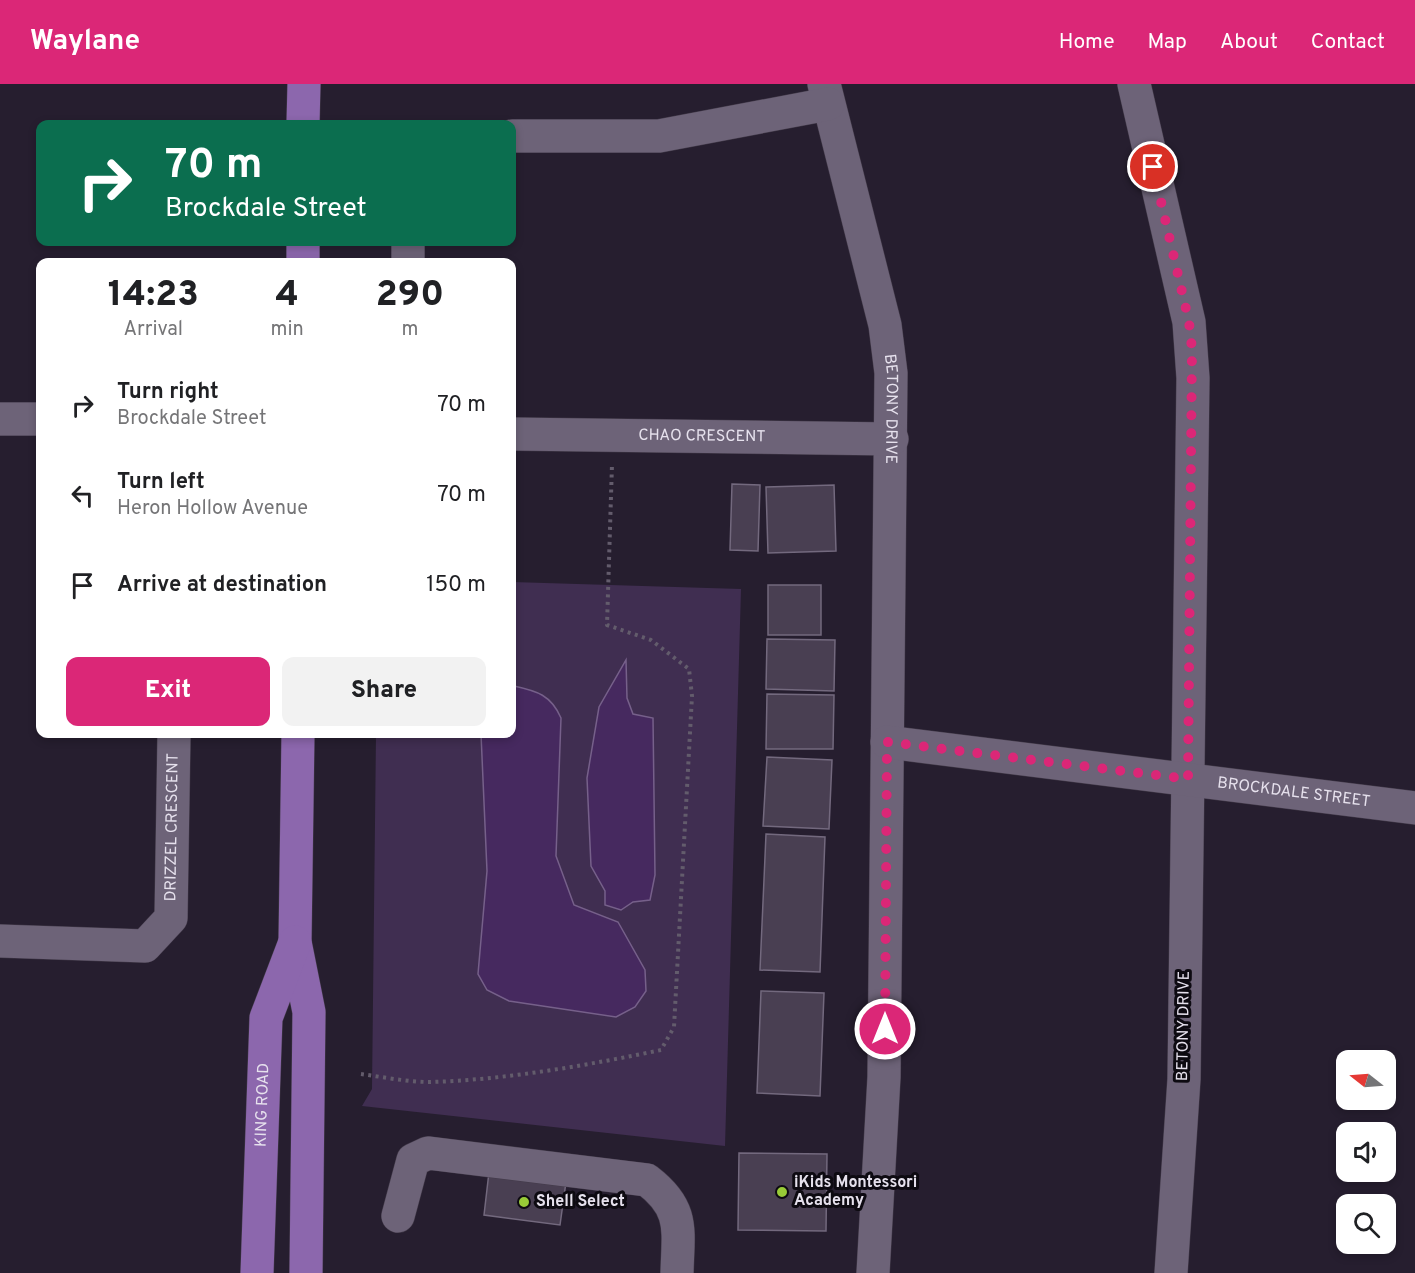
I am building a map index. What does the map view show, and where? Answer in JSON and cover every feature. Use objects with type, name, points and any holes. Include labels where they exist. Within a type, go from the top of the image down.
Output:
[{"type":"main road","points":[[303,120],[304,84]]},
{"type":"main road","name":"KING ROAD","points":[[298,738],[295,942],[309,1012],[306,1273]]},
{"type":"main road","name":"KING ROAD","points":[[257,1273],[266,1018],[295,942]]},
{"type":"street","name":"BETONY DRIVE","points":[[1134,84],[1175,257],[1192,349],[1184,1079],[1171,1273]]},
{"type":"street","name":"BETONY DRIVE","points":[[826,94],[885,325],[891,373],[884,1077],[873,1273]]},
{"type":"street","points":[[516,136],[659,136],[826,94]]},
{"type":"street","points":[[0,419],[36,419]]},
{"type":"street","name":"CHAO CRESCENT","points":[[516,434],[892,439]]},
{"type":"street","name":"DRIZZEL CRESCENT","points":[[0,941],[145,946],[171,918],[174,738]]},
{"type":"street","name":"BROCKDALE STREET","points":[[887,742],[1415,808]]},
{"type":"street","points":[[398,1216],[413,1160],[428,1153],[647,1180],[663,1192],[679,1219],[677,1273]]},
{"type":"path","points":[[361,1074],[428,1082],[519,1073],[623,1058],[662,1050],[674,1027],[692,696],[689,669],[651,640],[607,625],[612,457]]},
{"type":"shaded area","points":[[516,582],[741,589],[725,1146],[362,1106],[372,1089],[376,738],[516,738]]},
{"type":"shaded area","points":[[626,660],[627,698],[633,714],[653,718],[655,875],[650,900],[633,902],[621,910],[605,905],[605,891],[591,866],[587,778],[599,707]]},
{"type":"shaded area","points":[[516,686],[530,690],[548,699],[561,718],[556,856],[574,905],[618,922],[645,970],[646,991],[635,1007],[616,1017],[509,1001],[487,990],[478,974],[487,871],[481,738],[516,738]]},
{"type":"building","points":[[732,484],[760,485],[758,551],[730,550]]},
{"type":"building","points":[[834,485],[836,551],[768,553],[766,487]]},
{"type":"building","points":[[768,585],[821,585],[821,635],[768,635]]},
{"type":"building","points":[[767,639],[835,640],[834,691],[766,689]]},
{"type":"building","points":[[767,694],[834,695],[833,749],[766,749]]},
{"type":"building","points":[[767,757],[832,760],[829,829],[763,826]]},
{"type":"building","points":[[766,834],[825,837],[820,972],[760,970]]},
{"type":"building","points":[[761,991],[824,993],[820,1096],[757,1093]]},
{"type":"building","name":"iKids Montessori Academy","points":[[739,1153],[827,1154],[826,1231],[738,1230]]},
{"type":"building","name":"Shell Select","points":[[489,1172],[566,1182],[560,1225],[484,1215]]},
{"type":"place","name":"iKids Montessori Academy","points":[[782,1192]]},
{"type":"place","name":"Shell Select","points":[[524,1202]]},
{"type":"route","points":[[885,1029],[887,742],[1188,779],[1192,349],[1189,322],[1153,167]]}]
